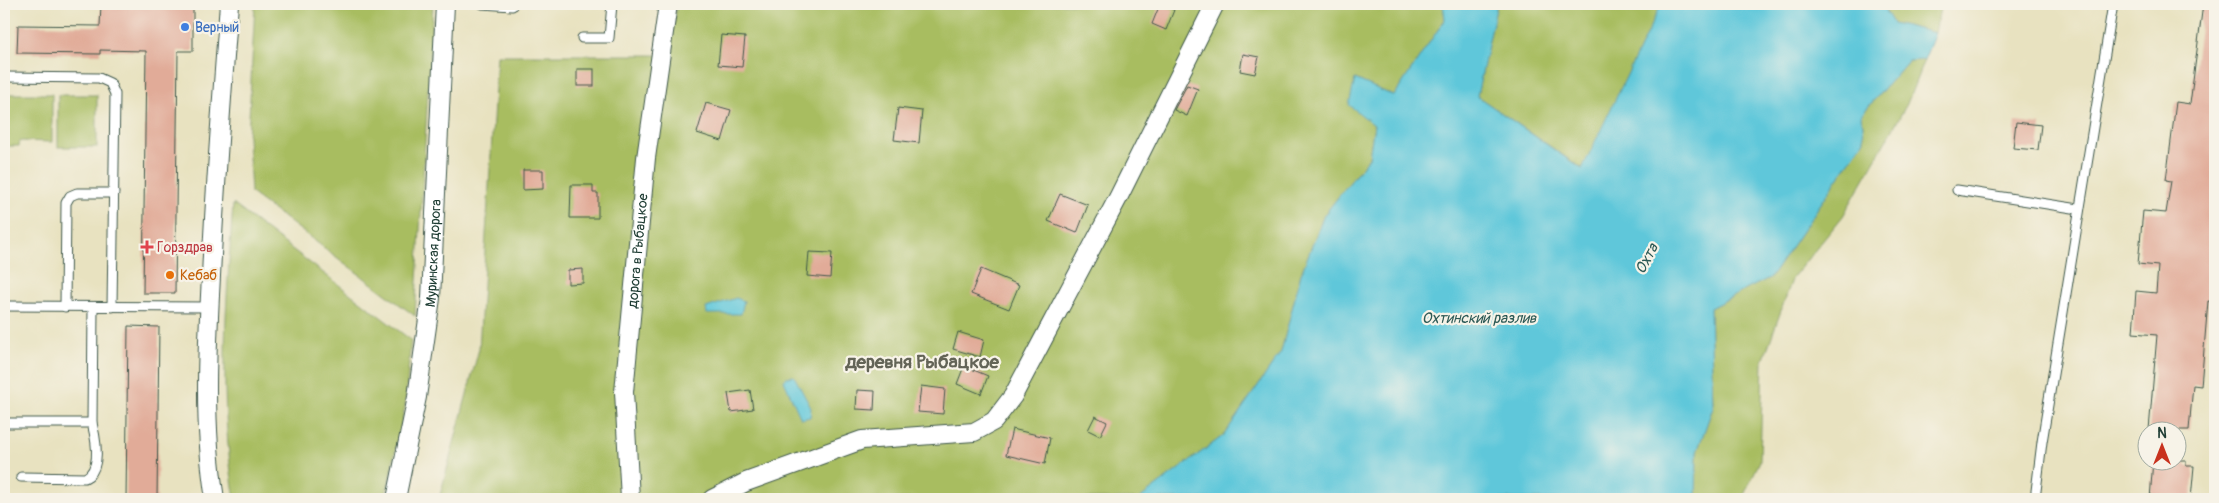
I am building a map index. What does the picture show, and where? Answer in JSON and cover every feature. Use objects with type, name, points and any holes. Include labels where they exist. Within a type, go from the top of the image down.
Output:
[{"type":"street","points":[[215,499],[206,411],[215,186],[229,4]]},
{"type":"street","name":"Муринская дорога","points":[[396,499],[417,397],[431,298],[445,4]]},
{"type":"street","name":"дорога в Рыбацкое","points":[[630,499],[624,392],[646,158],[668,4]]},
{"type":"street","points":[[712,499],[746,482],[862,440],[974,432],[994,421],[1013,396],[1118,198],[1215,4]]},
{"type":"lane","points":[[482,4],[512,6],[512,4]]},
{"type":"lane","points":[[582,38],[609,38],[612,4]]},
{"type":"lane","points":[[2035,499],[2042,442],[2113,4]]},
{"type":"lane","points":[[4,77],[99,78],[110,83],[115,94],[112,306]]},
{"type":"lane","points":[[1957,190],[2079,209]]},
{"type":"lane","points":[[65,306],[66,203],[70,196],[77,193],[114,193]]},
{"type":"lane","points":[[4,306],[209,307]]},
{"type":"lane","points":[[21,477],[85,478],[91,475],[95,468],[95,436],[92,423],[93,306]]},
{"type":"lane","points":[[4,423],[92,423]]},
{"type":"green space","points":[[255,4],[433,4],[415,316],[251,193],[248,137]]},
{"type":"green space","points":[[677,4],[1443,4],[1445,19],[1394,96],[1355,79],[1374,125],[1369,158],[1324,215],[1301,274],[1281,352],[1224,435],[1139,499],[439,499],[479,349],[497,55],[669,55]]},
{"type":"green space","points":[[1497,4],[1661,4],[1583,169],[1477,96]]},
{"type":"green space","points":[[1881,4],[1941,4],[1935,33],[1893,23]]},
{"type":"green space","points":[[1924,60],[1907,104],[1843,216],[1793,277],[1763,361],[1760,461],[1742,499],[1696,499],[1697,452],[1713,407],[1710,308],[1771,277],[1864,140],[1862,114],[1908,61]]},
{"type":"green space","points":[[4,94],[52,94],[52,142],[20,141],[19,146],[4,146]]},
{"type":"green space","points":[[58,95],[97,95],[97,147],[58,147]]},
{"type":"green space","points":[[233,204],[411,340],[405,407],[385,499],[235,499],[230,462],[225,388],[226,315]]},
{"type":"water","name":"Охтинский разлив","points":[[1443,4],[1497,4],[1477,96],[1582,169],[1661,4],[1881,4],[1893,23],[1935,33],[1924,60],[1908,61],[1862,114],[1864,140],[1771,277],[1710,308],[1713,407],[1697,452],[1696,499],[1139,499],[1224,435],[1281,352],[1301,274],[1324,215],[1369,158],[1374,125],[1349,105],[1355,79],[1394,96],[1445,19]]},
{"type":"water","points":[[736,298],[744,301],[741,314],[707,314],[706,308]]},
{"type":"water","points":[[794,376],[811,408],[810,417],[801,419],[784,381],[786,377]]},
{"type":"building","points":[[101,4],[193,4],[193,51],[178,51],[175,293],[143,293],[146,51],[100,50],[100,54],[17,53],[18,25],[100,26]]},
{"type":"building","points":[[1160,4],[1174,10],[1166,30],[1152,24]]},
{"type":"building","points":[[2203,4],[2215,4],[2215,302],[2208,301],[2201,386],[2193,385],[2189,430],[2186,430],[2186,420],[2150,420],[2157,335],[2133,333],[2136,291],[2156,293],[2158,266],[2138,264],[2143,211],[2166,213],[2171,181],[2166,180],[2176,102],[2190,104]]},
{"type":"building","points":[[721,35],[745,37],[742,67],[718,65]]},
{"type":"building","points":[[1243,54],[1259,57],[1255,74],[1240,71]]},
{"type":"building","points":[[577,69],[594,69],[594,86],[577,86]]},
{"type":"building","points":[[1187,85],[1198,89],[1187,116],[1174,110]]},
{"type":"building","points":[[706,103],[731,110],[722,141],[697,133]]},
{"type":"building","points":[[898,108],[922,111],[919,143],[894,140]]},
{"type":"building","points":[[2016,122],[2041,125],[2038,150],[2013,148]]},
{"type":"building","points":[[523,170],[543,170],[543,189],[523,190]]},
{"type":"building","points":[[571,185],[593,185],[593,193],[598,193],[598,218],[570,218]]},
{"type":"building","points":[[1060,194],[1088,205],[1077,233],[1048,221]]},
{"type":"building","points":[[809,252],[832,253],[830,278],[807,276]]},
{"type":"building","points":[[583,269],[583,283],[568,284],[568,270]]},
{"type":"building","points":[[981,269],[1019,285],[1009,309],[971,294]]},
{"type":"building","points":[[128,326],[159,327],[157,499],[126,499]]},
{"type":"building","points":[[958,332],[984,340],[980,357],[953,349]]},
{"type":"building","points":[[964,366],[988,376],[981,394],[957,384]]},
{"type":"building","points":[[921,386],[945,389],[943,414],[918,412]]},
{"type":"building","points":[[750,390],[753,409],[731,412],[728,393]]},
{"type":"building","points":[[857,390],[875,391],[874,410],[856,409]]},
{"type":"building","points":[[1095,416],[1107,422],[1100,436],[1088,430]]},
{"type":"building","points":[[1012,429],[1050,438],[1045,464],[1006,455]]},
{"type":"building","points":[[2186,466],[2194,466],[2191,499],[2150,499],[2152,470],[2186,470]]},
{"type":"place","name":"Верный","points":[[185,27]]},
{"type":"place","name":"Горздрав","points":[[147,247]]},
{"type":"place","name":"Кебаб","points":[[170,275]]},
{"type":"district","name":"деревня Рыбацкое","points":[[922,362]]},
{"type":"water label","name":"Охта","points":[[1647,259]]}]
